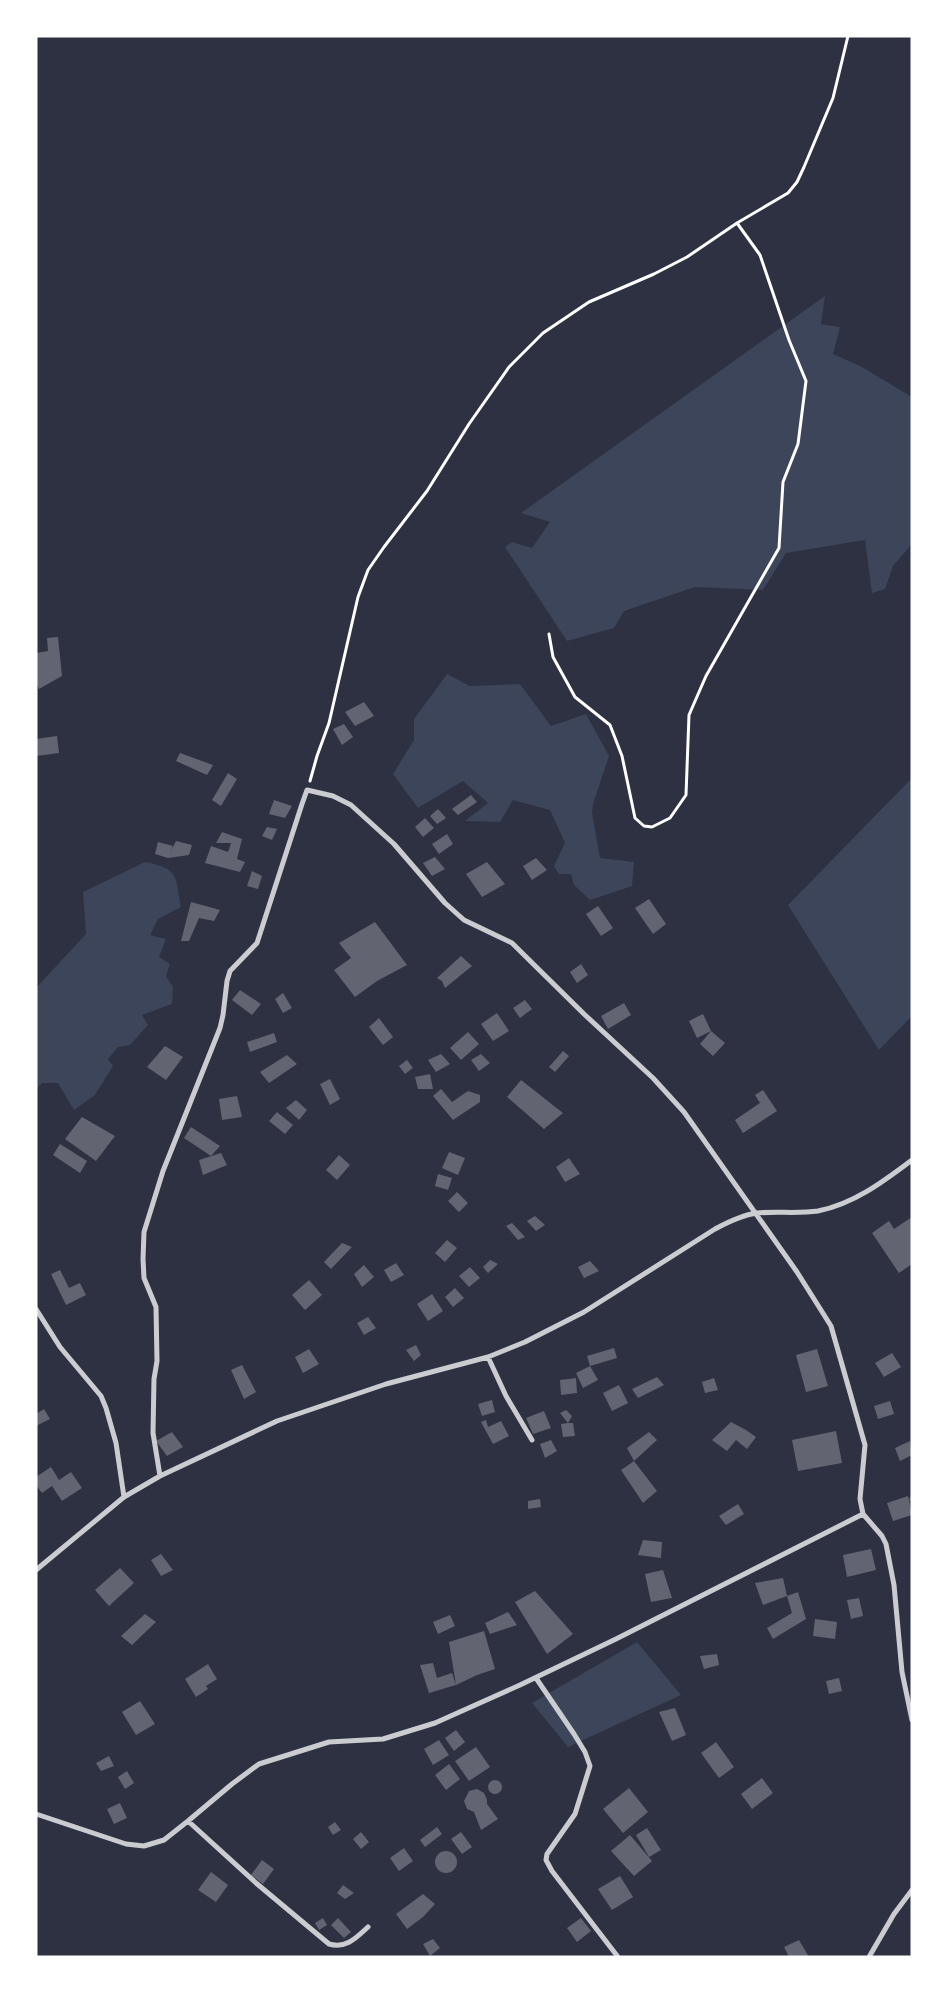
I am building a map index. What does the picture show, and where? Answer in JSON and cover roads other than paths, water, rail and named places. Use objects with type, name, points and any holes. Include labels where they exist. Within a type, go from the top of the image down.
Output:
[{"type":"street","points":[[160,1476],[153,1433],[154,1379],[157,1361],[156,1306],[144,1278],[144,1232],[163,1171],[220,1028],[230,971],[257,943],[298,814],[308,790],[333,796],[352,805],[394,844],[451,909],[464,920],[512,943],[653,1078],[684,1112],[758,1213],[832,1326],[865,1445],[860,1499],[863,1514],[882,1536],[886,1544],[894,1585],[902,1672],[912,1720]]},
{"type":"street","points":[[36,1570],[124,1497],[160,1476],[277,1421],[386,1384],[488,1357],[526,1342],[584,1312],[714,1229],[736,1218],[758,1213],[818,1211],[840,1205],[882,1183],[912,1160]]},
{"type":"street","points":[[36,1309],[60,1347],[101,1396],[116,1443],[124,1497]]},
{"type":"street","points":[[488,1357],[506,1396],[532,1440]]},
{"type":"street","points":[[36,1814],[126,1844],[144,1846],[164,1840],[201,1808],[260,1764],[329,1742],[383,1739],[407,1733],[461,1712],[536,1678],[863,1514]]},
{"type":"street","points":[[536,1678],[574,1734],[585,1752],[590,1766],[574,1814],[547,1854],[546,1860],[552,1871],[618,1957]]},
{"type":"street","points":[[188,1821],[263,1889],[329,1944],[337,1947],[343,1946],[351,1942],[368,1927]]},
{"type":"street","points":[[869,1957],[894,1914],[912,1890]]}]
